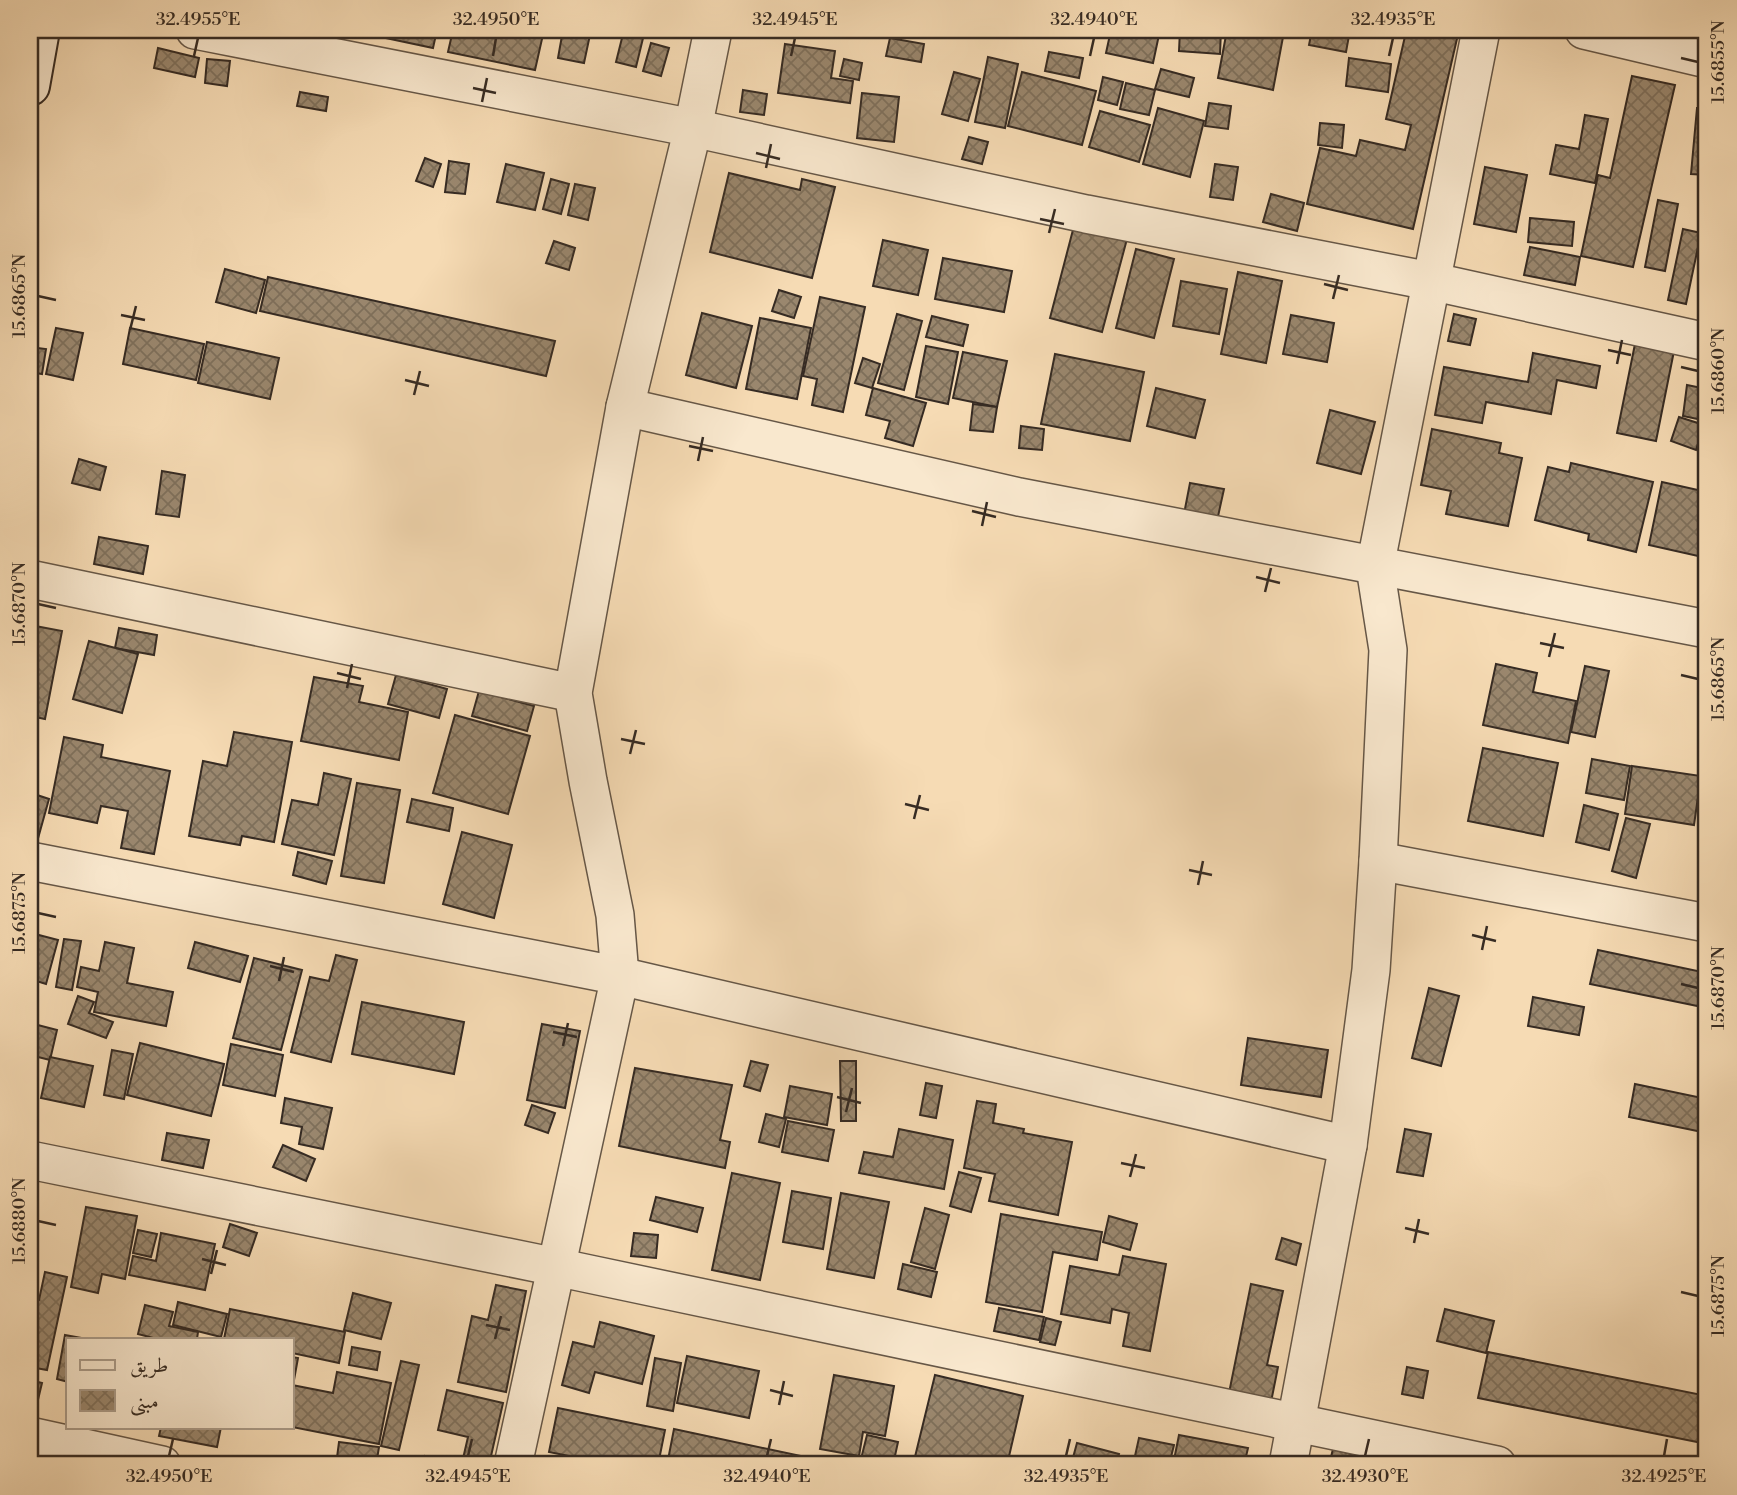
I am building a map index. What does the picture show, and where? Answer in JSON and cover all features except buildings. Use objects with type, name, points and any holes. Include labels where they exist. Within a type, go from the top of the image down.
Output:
[{"type":"street","points":[[195,30],[693,128],[1086,214],[1430,281],[1707,342]]},
{"type":"street","points":[[513,1465],[620,976],[615,915],[573,692],[625,407],[693,128],[713,30]]},
{"type":"street","points":[[1288,1465],[1348,1145],[1371,970],[1388,650],[1375,567],[1481,30]]},
{"type":"street","points":[[1584,30],[1707,59]]},
{"type":"street","points":[[625,407],[1020,497],[1707,629]]},
{"type":"street","points":[[30,579],[573,692]]},
{"type":"street","points":[[30,861],[620,976],[1348,1145]]},
{"type":"street","points":[[1378,861],[1707,923]]},
{"type":"street","points":[[30,1160],[556,1267],[1497,1465]]},
{"type":"street","points":[[30,1436],[162,1465]]}]
